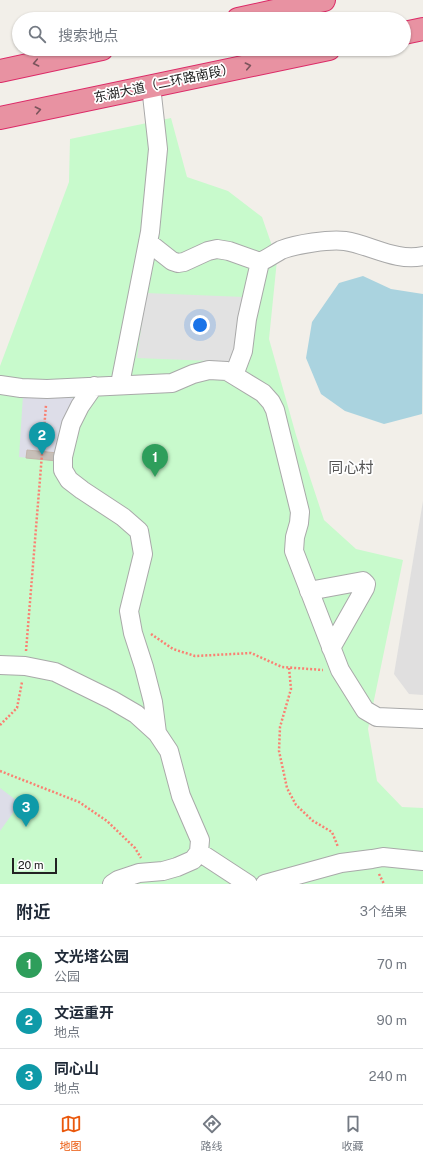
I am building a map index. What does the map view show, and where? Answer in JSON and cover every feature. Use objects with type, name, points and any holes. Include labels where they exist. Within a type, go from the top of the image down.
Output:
[{"type":"highway","points":[[270,12],[324,0]]},
{"type":"highway","points":[[411,32],[423,29]]},
{"type":"highway","points":[[0,71],[70,56]]},
{"type":"highway","name":"东湖大道（二环路南段）","points":[[0,118],[295,56]]},
{"type":"street","points":[[120,384],[150,232],[158,149],[151,86]]},
{"type":"street","points":[[148,242],[172,261],[178,263],[184,262],[208,251],[217,250],[228,251],[260,262],[280,251],[297,245],[344,241],[393,256],[423,256]]},
{"type":"street","points":[[234,375],[243,351],[247,319],[260,262]]},
{"type":"street","points":[[0,385],[21,388],[47,389],[120,384],[172,383],[193,374],[210,370],[227,371],[263,393],[271,402],[275,410],[300,512],[294,551],[338,666],[365,710],[377,717],[423,719]]},
{"type":"street","points":[[94,386],[80,406],[71,424],[63,457],[63,470],[69,480],[123,517],[139,531],[143,554],[129,610],[133,633],[144,667],[152,702],[156,733]]},
{"type":"street","points":[[309,591],[363,581],[366,584],[366,588],[331,648]]},
{"type":"street","points":[[0,665],[25,666],[55,672],[112,700],[136,714],[156,733],[169,752],[181,796],[200,840],[199,852],[193,860],[177,867],[163,871],[139,873],[118,880],[112,884]]},
{"type":"street","points":[[199,852],[248,884]]},
{"type":"street","points":[[265,884],[345,863],[383,857],[423,861]]},
{"type":"path","points":[[0,725],[17,708],[25,666],[47,389]]},
{"type":"path","points":[[131,624],[148,632],[173,649],[195,656],[250,653],[282,667],[324,670],[338,666]]},
{"type":"path","points":[[290,668],[291,689],[280,727],[280,751],[287,788],[296,805],[313,821],[332,832],[345,863]]},
{"type":"path","points":[[0,771],[79,802],[107,821],[135,848],[149,872]]},
{"type":"shaded area","points":[[146,293],[244,297],[236,362],[137,358]]},
{"type":"shaded area","points":[[23,395],[74,398],[64,431],[60,461],[19,457]]},
{"type":"shaded area","points":[[423,501],[423,695],[409,694],[394,674]]},
{"type":"shaded area","points":[[0,788],[20,803],[0,831]]},
{"type":"green space","points":[[171,118],[187,177],[228,191],[262,217],[277,260],[269,339],[296,435],[324,520],[356,549],[403,560],[368,729],[377,781],[402,807],[423,808],[423,884],[0,884],[0,366],[69,182],[70,139]]},
{"type":"water","points":[[363,276],[391,289],[423,294],[422,414],[384,424],[345,411],[321,394],[306,358],[312,322],[339,283]]},
{"type":"building","points":[[27,450],[58,453],[57,461],[26,458]]},
{"type":"place","name":"文运重开","points":[[42,455]]},
{"type":"place","name":"文光塔公园","points":[[155,477]]},
{"type":"place","name":"同心山","points":[[26,827]]},
{"type":"district","name":"同心村","points":[[351,467]]}]
